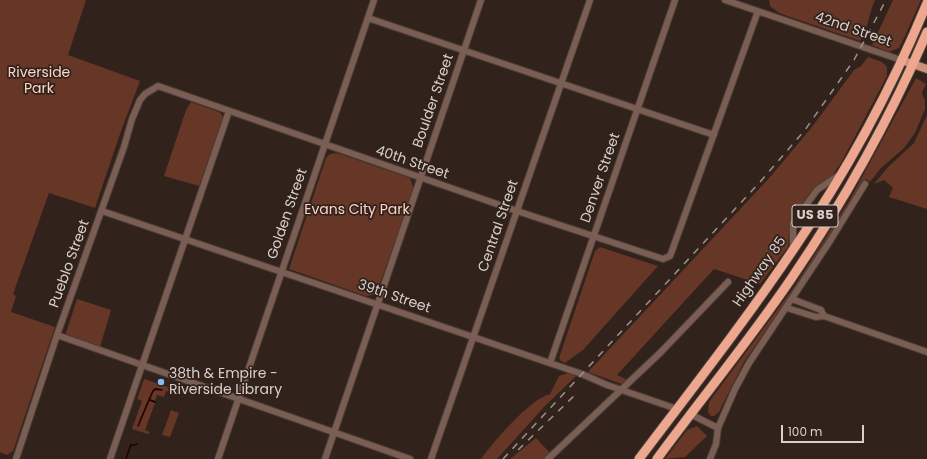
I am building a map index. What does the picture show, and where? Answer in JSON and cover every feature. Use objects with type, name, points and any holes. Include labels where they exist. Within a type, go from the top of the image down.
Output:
[{"type":"highway","name":"Highway 85","points":[[639,459],[793,251],[842,173],[878,108],[927,3]]},
{"type":"highway","name":"Highway 85","points":[[657,459],[776,300],[825,227],[876,140],[927,32]]},
{"type":"main road","name":"42nd Street","points":[[901,60],[927,70]]},
{"type":"street","name":"Golden Street","points":[[218,459],[374,0]]},
{"type":"street","name":"Boulder Street","points":[[324,459],[481,0]]},
{"type":"street","name":"Central Street","points":[[430,459],[474,337],[590,0]]},
{"type":"street","name":"Denver Street","points":[[550,363],[675,0]]},
{"type":"street","name":"42nd Street","points":[[725,0],[901,60]]},
{"type":"street","points":[[368,18],[714,135],[758,11]]},
{"type":"street","name":"40th Street","points":[[158,86],[420,178],[593,237],[660,258],[667,258],[670,256],[714,135]]},
{"type":"street","name":"Pueblo Street","points":[[16,459],[56,335],[102,211],[132,119],[140,100],[145,94],[158,86]]},
{"type":"street","points":[[110,459],[229,111]]},
{"type":"street","points":[[793,251],[793,222],[817,190],[842,173]]},
{"type":"street","points":[[710,459],[716,444],[720,421],[734,389],[749,363],[787,308],[865,184]]},
{"type":"street","name":"39th Street","points":[[102,211],[550,363],[621,390],[677,409]]},
{"type":"street","points":[[548,459],[692,321],[728,282]]},
{"type":"street","points":[[792,299],[821,310],[824,316]]},
{"type":"street","points":[[787,308],[812,317],[824,316],[927,352]]},
{"type":"street","points":[[56,335],[410,459]]},
{"type":"street","points":[[690,414],[718,428]]},
{"type":"green space","name":"Riverside Park","points":[[0,0],[86,0],[68,55],[140,81],[121,131],[95,208],[49,193],[13,294],[16,296],[11,312],[55,327],[13,451],[7,455],[0,452]]},
{"type":"green space","points":[[769,0],[875,0],[865,31],[860,41],[779,13],[770,6]]},
{"type":"green space","points":[[893,0],[921,0],[899,48],[889,52],[872,45]]},
{"type":"green space","points":[[868,57],[882,62],[887,67],[887,76],[841,163],[832,176],[813,189],[790,222],[788,247],[760,284],[714,269],[617,375],[628,380],[622,384],[588,372],[771,176],[812,127],[854,70],[861,66]]},
{"type":"green space","points":[[916,78],[926,84],[922,93],[925,101],[925,109],[915,133],[904,148],[880,169],[870,182],[866,179],[790,296],[744,362],[719,412],[714,416],[711,416],[708,412],[709,402],[794,287],[849,201]]},
{"type":"green space","points":[[191,102],[219,112],[223,118],[199,186],[164,176],[186,110]]},
{"type":"green space","points":[[927,115],[927,209],[889,197],[893,188],[884,180],[874,184],[888,167],[914,143]]},
{"type":"green space","name":"Evans City Park","points":[[337,153],[410,178],[414,189],[378,289],[373,295],[366,296],[289,269],[326,158],[330,154]]},
{"type":"green space","points":[[600,247],[658,266],[583,350],[565,363],[559,358],[595,251]]},
{"type":"green space","points":[[77,299],[111,310],[100,347],[65,336]]},
{"type":"green space","points":[[568,373],[576,376],[545,406],[497,459],[481,459],[494,442],[523,412],[542,397],[550,394],[559,376]]},
{"type":"green space","points":[[144,379],[180,391],[179,395],[166,391],[164,397],[157,395],[155,401],[149,399],[154,391],[163,390],[157,388],[152,391],[137,425],[149,401],[155,403],[145,430],[150,432],[148,434],[132,429],[142,401],[137,399]]},
{"type":"green space","points":[[171,410],[179,413],[170,437],[162,435]]},
{"type":"green space","points":[[697,426],[707,436],[685,457],[665,459],[687,430]]},
{"type":"green space","points":[[536,438],[550,453],[544,459],[510,459]]},
{"type":"waterway","points":[[138,426],[153,391],[155,389],[162,390]]},
{"type":"waterway","points":[[150,400],[155,402]]},
{"type":"waterway","points":[[126,459],[131,444]]},
{"type":"waterway","points":[[131,446],[137,444]]},
{"type":"railway","points":[[503,459],[760,182],[805,130],[854,60],[886,0]]},
{"type":"railway","points":[[518,450],[577,393]]},
{"type":"place","name":"38th & Empire - Riverside Library","points":[[161,382]]}]
